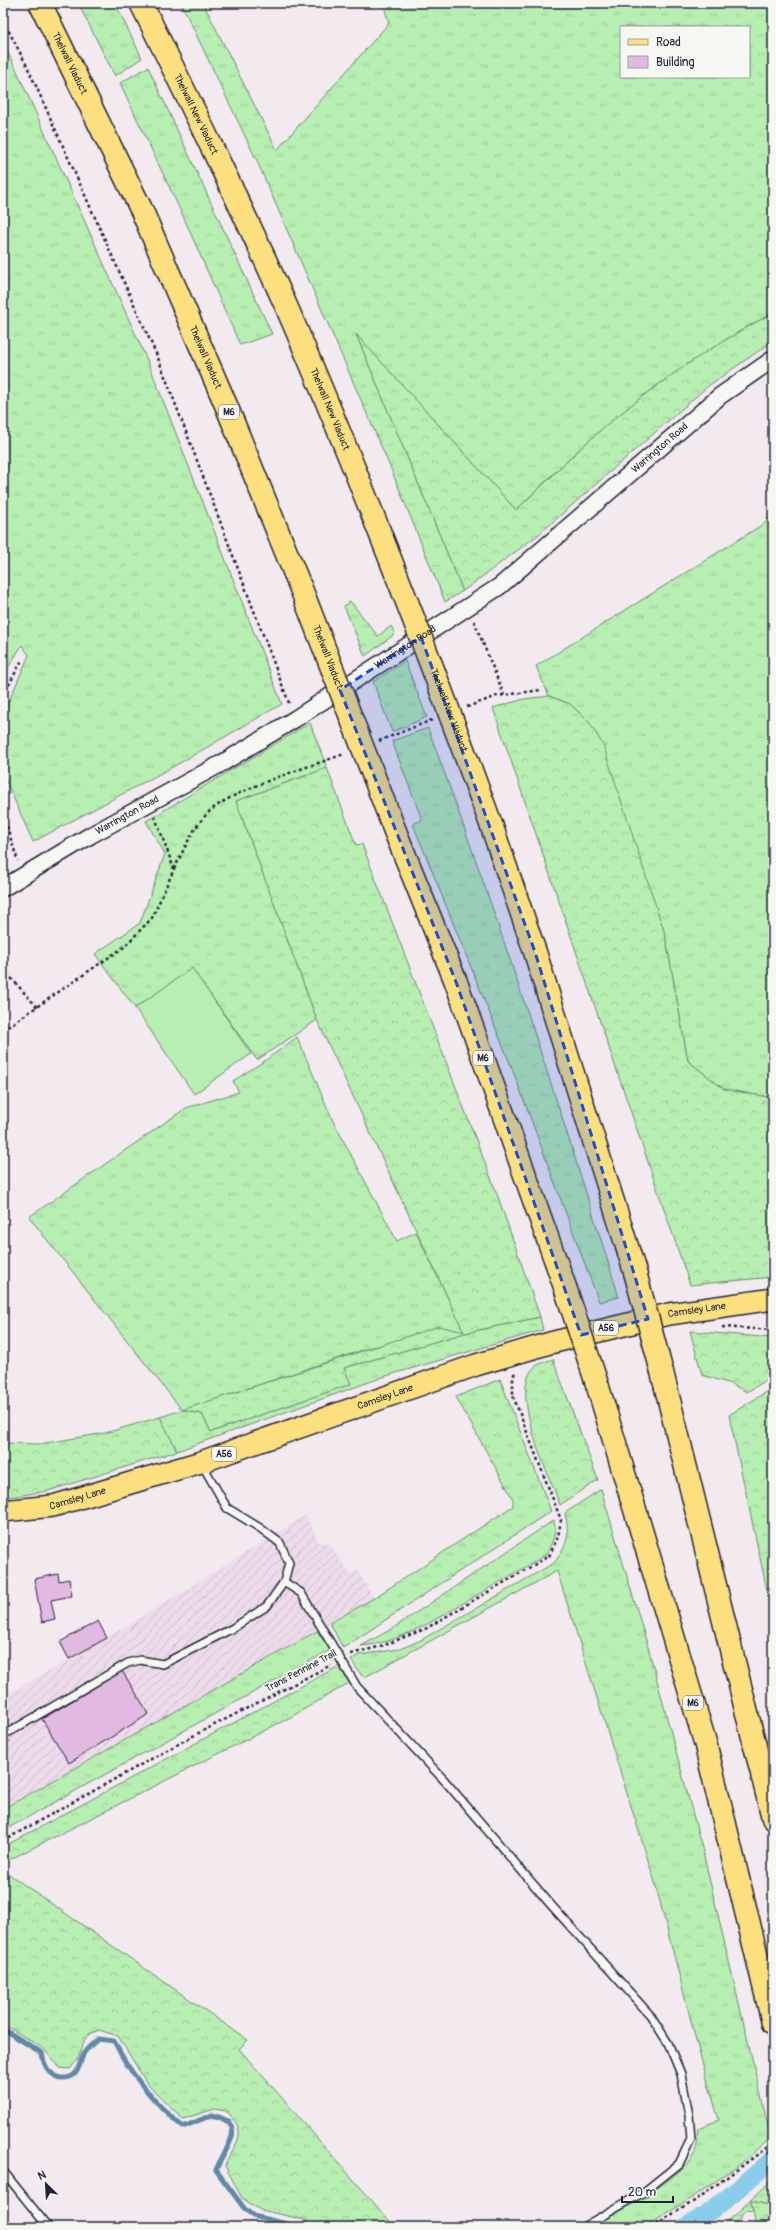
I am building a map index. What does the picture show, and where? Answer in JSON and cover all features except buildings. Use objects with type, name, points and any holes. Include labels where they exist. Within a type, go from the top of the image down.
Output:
[{"type":"highway","name":"Thelwall Viaduct","points":[[40,3],[142,211],[226,405],[304,596],[456,982],[565,1287],[598,1387],[705,1742],[773,2023]]},
{"type":"highway","name":"Thelwall New Viaduct","points":[[141,3],[214,152],[286,307],[384,541],[492,828],[535,952],[635,1272],[662,1372],[773,1818]]},
{"type":"main road","name":"Camsley Lane","points":[[3,1511],[53,1506],[200,1462],[517,1352],[613,1326],[669,1314],[773,1299]]},
{"type":"street","name":"Warrington Road","points":[[3,888],[24,877],[91,835],[149,804],[295,719],[500,586],[720,396],[773,359]]},
{"type":"lane","points":[[8,1732],[128,1663],[140,1660],[163,1664],[233,1628],[267,1606],[284,1582],[289,1564],[280,1543],[260,1528],[227,1508],[200,1462]]},
{"type":"lane","points":[[284,1582],[301,1593],[357,1687],[445,1781],[551,1905],[651,2016],[668,2043],[681,2074],[689,2115],[691,2139],[679,2164],[644,2192],[583,2227]]},
{"type":"lane","points":[[3,2171],[48,2227]]},
{"type":"path","points":[[3,20],[27,66],[158,358],[295,719]]},
{"type":"path","points":[[468,607],[504,695]]},
{"type":"path","points":[[3,696],[22,660]]},
{"type":"path","points":[[460,710],[504,695],[541,690]]},
{"type":"path","points":[[371,744],[438,718]]},
{"type":"path","points":[[3,1030],[124,947],[152,918],[190,838],[207,813],[231,796],[349,752]]},
{"type":"path","points":[[149,804],[174,869]]},
{"type":"path","points":[[3,815],[24,877]]},
{"type":"path","points":[[3,969],[37,1007]]},
{"type":"path","name":"Trans Pennine Trail","points":[[3,1841],[189,1738],[350,1654],[382,1646],[425,1629],[549,1556],[558,1537],[561,1520],[550,1493]]},
{"type":"path","points":[[651,2227],[696,2200],[773,2143]]},
{"type":"highlighted area","points":[[421,637],[535,952],[648,1319],[581,1335],[456,982],[340,690]]},
{"type":"shaded area","points":[[306,1515],[319,1543],[329,1543],[350,1574],[357,1570],[374,1598],[3,1809],[3,1697],[132,1623]]},
{"type":"green space","points":[[78,3],[115,3],[142,58],[115,76]]},
{"type":"green space","points":[[181,3],[203,3],[277,150],[389,23],[383,3],[773,3],[773,313],[728,338],[684,366],[642,396],[591,439],[516,510],[357,336],[463,591],[445,602],[391,469],[257,161]]},
{"type":"green space","points":[[3,43],[148,362],[282,704],[178,764],[33,842],[3,774],[3,715],[29,655],[22,645],[3,676]]},
{"type":"green space","points":[[148,67],[272,334],[240,345],[183,216],[120,83]]},
{"type":"green space","points":[[773,313],[773,341],[708,386],[538,535],[463,591],[356,334],[516,510],[602,429],[642,396],[684,366],[728,338]]},
{"type":"green space","points":[[773,513],[773,1098],[724,1089],[688,1061],[665,934],[589,722],[570,704],[549,696],[536,666],[765,523]]},
{"type":"green space","points":[[350,601],[378,636],[391,626],[395,634],[365,656],[344,606]]},
{"type":"green space","points":[[405,661],[427,717],[392,732],[373,682]]},
{"type":"green space","points":[[549,696],[570,704],[589,722],[603,745],[665,934],[688,1061],[724,1089],[773,1098],[773,1277],[690,1285],[493,708],[524,699]]},
{"type":"green space","points":[[310,723],[327,768],[236,801],[317,1020],[257,1060],[192,969],[135,1008],[95,954],[140,923],[165,854],[146,821]]},
{"type":"green space","points":[[428,728],[479,869],[527,1011],[619,1297],[599,1302],[513,1071],[413,824],[422,820],[392,741]]},
{"type":"green space","points":[[327,768],[356,845],[362,844],[497,1194],[540,1317],[465,1333],[344,1368],[351,1384],[211,1432],[202,1414],[182,1410],[439,1326],[464,1332],[317,1020],[236,801]]},
{"type":"green space","points":[[192,968],[251,1054],[194,1094],[135,1008]]},
{"type":"green space","points":[[297,1037],[333,1121],[397,1241],[416,1232],[465,1333],[540,1317],[543,1330],[386,1376],[177,1451],[160,1417],[182,1410],[29,1217],[186,1108],[239,1092],[233,1081],[266,1060]],"holes":[[[464,1333],[344,1368],[350,1384],[211,1432],[202,1414],[183,1410],[372,1347]]]},
{"type":"green space","points":[[690,1331],[773,1338],[773,1376],[747,1392],[731,1384],[702,1375]]},
{"type":"green space","points":[[553,1359],[598,1480],[560,1505],[533,1433],[528,1412],[526,1393],[528,1377],[536,1366]]},
{"type":"green space","points":[[500,1379],[551,1511],[343,1648],[330,1623],[374,1598],[513,1506],[513,1499],[456,1397]]},
{"type":"green space","points":[[773,1388],[773,1618],[729,1415]]},
{"type":"green space","points":[[160,1417],[177,1451],[48,1491],[3,1498],[3,1443],[40,1444],[105,1433]]},
{"type":"green space","points":[[601,1489],[648,1647],[702,1848],[771,2138],[742,2163],[686,2202],[643,2227],[591,2227],[648,2194],[677,2173],[695,2152],[698,2128],[719,2120],[700,2055],[654,1879],[557,1571],[365,1677],[362,1676],[351,1660],[359,1655],[400,1649],[421,1640],[554,1563],[567,1540],[565,1513]]},
{"type":"green space","points":[[554,1520],[555,1529],[553,1538],[546,1555],[416,1630],[389,1640],[361,1646],[392,1629]]},
{"type":"green space","points":[[317,1631],[330,1650],[3,1831],[3,1809]]},
{"type":"green space","points":[[339,1666],[349,1683],[289,1718],[3,1863],[3,1847]]},
{"type":"green space","points":[[3,1870],[248,2040],[239,2049],[395,2227],[306,2227],[306,2220],[260,2210],[242,2198],[225,2166],[239,2137],[236,2123],[226,2111],[214,2109],[183,2119],[148,2085],[118,2036],[99,2030],[89,2034],[82,2045],[78,2059],[70,2069],[59,2068],[44,2049],[3,2024]]},
{"type":"green space","points":[[773,2179],[773,2206],[751,2201],[753,2212],[745,2211],[733,2227],[722,2227]]},
{"type":"green space","points":[[751,2201],[773,2206],[773,2227],[756,2227]]},
{"type":"waterway","points":[[3,2029],[42,2053],[47,2069],[61,2078],[71,2077],[75,2074],[79,2068],[84,2053],[98,2039],[114,2041],[127,2065],[135,2076],[162,2108],[183,2127],[212,2115],[224,2119],[230,2124],[233,2131],[232,2138],[216,2170],[244,2208],[253,2216],[300,2227]]},
{"type":"waterway","points":[[685,2227],[712,2211],[773,2159]]}]
